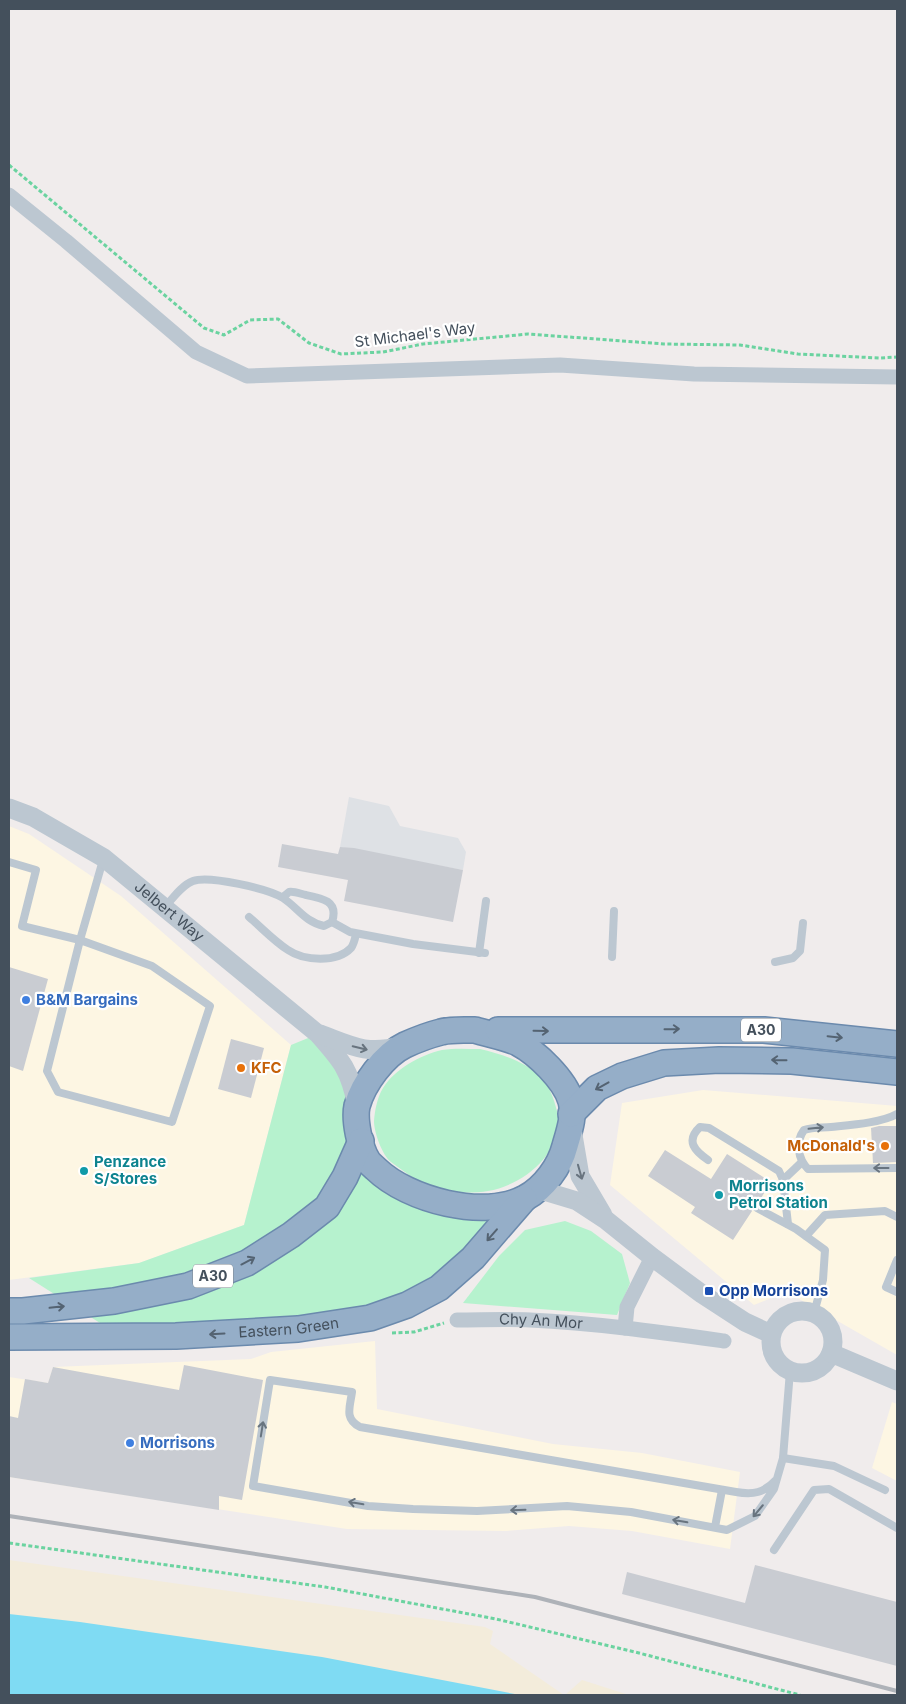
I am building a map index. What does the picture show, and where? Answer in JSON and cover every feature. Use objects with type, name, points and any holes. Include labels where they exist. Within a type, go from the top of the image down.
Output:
[{"type":"highway","name":"A30","points":[[474,1030],[764,1030],[897,1044]]},
{"type":"highway","points":[[530,1194],[504,1204],[453,1206],[416,1194],[386,1178],[368,1161],[356,1123],[357,1106],[370,1078],[385,1060],[404,1046],[442,1031],[474,1030],[518,1043],[542,1061],[560,1081],[571,1101],[571,1119]]},
{"type":"highway","name":"A30","points":[[571,1119],[597,1088],[622,1076],[664,1063],[719,1060],[792,1060],[897,1072]]},
{"type":"highway","name":"Eastern Green","points":[[9,1338],[176,1336],[298,1329],[370,1318],[407,1305],[439,1288],[473,1258],[530,1194],[554,1172],[564,1151],[571,1119]]},
{"type":"highway","name":"A30","points":[[9,1311],[114,1301],[188,1286],[247,1263],[291,1235],[327,1207],[345,1177],[361,1141]]},
{"type":"street","points":[[9,195],[196,352],[248,376],[560,365],[694,374],[897,377]]},
{"type":"street","name":"Jelbert Way","points":[[9,808],[34,816],[104,858],[318,1034],[343,1062],[353,1084],[357,1106]]},
{"type":"street","name":"Jelbert Way","points":[[318,1034],[361,1049],[384,1050],[404,1046]]},
{"type":"street","points":[[571,1119],[580,1176],[606,1220]]},
{"type":"street","points":[[530,1194],[557,1196],[577,1201],[606,1220],[652,1257],[724,1308],[745,1322],[771,1334]]},
{"type":"street","points":[[624,1328],[628,1307],[652,1257]]},
{"type":"street","points":[[804,1310],[814,1313],[829,1326],[833,1344],[831,1353],[826,1362],[809,1372],[799,1373],[790,1371],[778,1362],[771,1349],[771,1334],[775,1324],[783,1316],[793,1311],[804,1310]]},
{"type":"street","name":"Chy An Mor","points":[[457,1320],[530,1320],[624,1328],[724,1341]]},
{"type":"street","points":[[831,1353],[897,1381]]},
{"type":"lane","points":[[9,862],[36,870],[22,926],[80,940],[152,966],[210,1006],[172,1122],[58,1092],[47,1070],[80,940],[104,858]]},
{"type":"lane","points":[[165,907],[182,888],[192,881],[200,879],[231,882],[282,897],[311,922],[324,926],[332,922],[334,915],[332,908],[324,898],[294,892],[289,892],[282,897]]},
{"type":"lane","points":[[332,922],[356,934],[482,953],[486,901]]},
{"type":"lane","points":[[612,957],[614,911]]},
{"type":"lane","points":[[249,918],[289,951],[315,958],[329,959],[339,956],[350,949],[356,934]]},
{"type":"lane","points":[[776,962],[793,958],[800,951],[803,924]]},
{"type":"lane","points":[[897,1114],[889,1119],[804,1130],[798,1141],[802,1162],[808,1169],[897,1168]]},
{"type":"lane","points":[[889,1119],[897,1122]]},
{"type":"lane","points":[[708,1160],[696,1152],[693,1145],[694,1134],[700,1126],[709,1128],[779,1172],[783,1180],[788,1224]]},
{"type":"lane","points":[[783,1180],[802,1162]]},
{"type":"lane","points":[[757,1208],[788,1224],[825,1250],[823,1280],[814,1313]]},
{"type":"lane","points":[[806,1236],[825,1215],[885,1211],[897,1217]]},
{"type":"lane","points":[[897,1260],[886,1287],[897,1292]]},
{"type":"lane","points":[[776,1480],[770,1487],[761,1492],[750,1494],[360,1427],[353,1424],[350,1419],[352,1392],[270,1380],[253,1486],[376,1506],[477,1511],[567,1506],[631,1512],[728,1530],[755,1516],[774,1489],[783,1458],[790,1371]]},
{"type":"lane","points":[[783,1458],[834,1466],[886,1490]]},
{"type":"lane","points":[[774,1550],[814,1490],[828,1489],[897,1528]]},
{"type":"lane","points":[[714,1527],[722,1490]]},
{"type":"path","name":"St Michael's Way","points":[[9,164],[204,328],[224,335],[250,320],[278,319],[309,343],[341,354],[383,352],[423,344],[528,334],[689,345],[740,345],[798,354],[879,358],[897,357]]},
{"type":"path","points":[[370,1318],[375,1334],[414,1332],[457,1320]]},
{"type":"path","points":[[9,1543],[325,1587],[496,1619],[800,1695]]},
{"type":"shaded area","points":[[349,797],[389,806],[400,826],[458,838],[466,852],[463,870],[340,847]]},
{"type":"shaded area","points":[[9,826],[29,834],[121,896],[291,1045],[244,1225],[139,1263],[9,1280]]},
{"type":"shaded area","points":[[703,1090],[897,1106],[897,1355],[787,1292],[754,1305],[610,1185],[622,1103]]},
{"type":"shaded area","points":[[375,1341],[377,1409],[553,1444],[642,1453],[740,1472],[730,1549],[632,1531],[569,1526],[506,1531],[347,1529],[9,1477],[9,1377],[48,1383],[53,1367],[251,1359],[271,1352]]},
{"type":"shaded area","points":[[892,1402],[897,1404],[897,1481],[872,1468]]},
{"type":"green space","points":[[318,1034],[343,1062],[361,1141],[416,1194],[524,1199],[403,1307],[176,1336],[100,1323],[29,1278],[139,1263],[244,1225],[291,1045]]},
{"type":"green space","points":[[480,1049],[520,1062],[535,1071],[544,1080],[557,1111],[558,1125],[555,1139],[549,1152],[540,1163],[516,1181],[502,1187],[488,1191],[472,1192],[448,1192],[436,1189],[409,1175],[388,1159],[379,1143],[374,1126],[378,1100],[383,1088],[394,1075],[425,1055],[442,1050]]},
{"type":"green space","points":[[565,1221],[591,1231],[622,1254],[630,1283],[617,1315],[463,1303],[499,1256],[525,1230]]},
{"type":"sand","points":[[9,1560],[485,1627],[493,1631],[490,1644],[564,1695],[9,1695]]},
{"type":"sand","points":[[582,1680],[629,1695],[565,1695]]},
{"type":"water","points":[[9,1614],[80,1622],[322,1657],[520,1695],[9,1695]]},
{"type":"building","points":[[282,844],[338,854],[340,847],[354,848],[463,870],[453,922],[344,901],[348,880],[278,867]]},
{"type":"building","name":"B&M Bargains","points":[[9,967],[48,979],[23,1071],[9,1066]]},
{"type":"building","name":"KFC","points":[[231,1039],[264,1048],[251,1098],[218,1089]]},
{"type":"building","name":"McDonald's","points":[[897,1126],[897,1162],[873,1163],[871,1128]]},
{"type":"building","name":"Morrisons Petrol Station","points":[[665,1150],[711,1179],[727,1154],[771,1182],[758,1203],[752,1205],[752,1211],[733,1240],[691,1213],[695,1207],[648,1176]]},
{"type":"building","name":"Morrisons","points":[[184,1365],[263,1380],[242,1500],[219,1496],[219,1510],[9,1477],[9,1416],[18,1418],[25,1379],[48,1383],[53,1367],[179,1390]]},
{"type":"building","points":[[755,1565],[897,1602],[897,1666],[622,1594],[627,1572],[745,1603]]},
{"type":"railway","points":[[9,1516],[535,1597],[897,1691]]},
{"type":"place","name":"B&M Bargains","points":[[26,1000]]},
{"type":"place","name":"KFC","points":[[241,1068]]},
{"type":"place","name":"McDonald's","points":[[885,1146]]},
{"type":"place","name":"Penzance S/Stores","points":[[84,1171]]},
{"type":"place","name":"Morrisons Petrol Station","points":[[719,1195]]},
{"type":"place","name":"Opp Morrisons","points":[[709,1291]]},
{"type":"place","name":"Morrisons","points":[[130,1443]]}]
